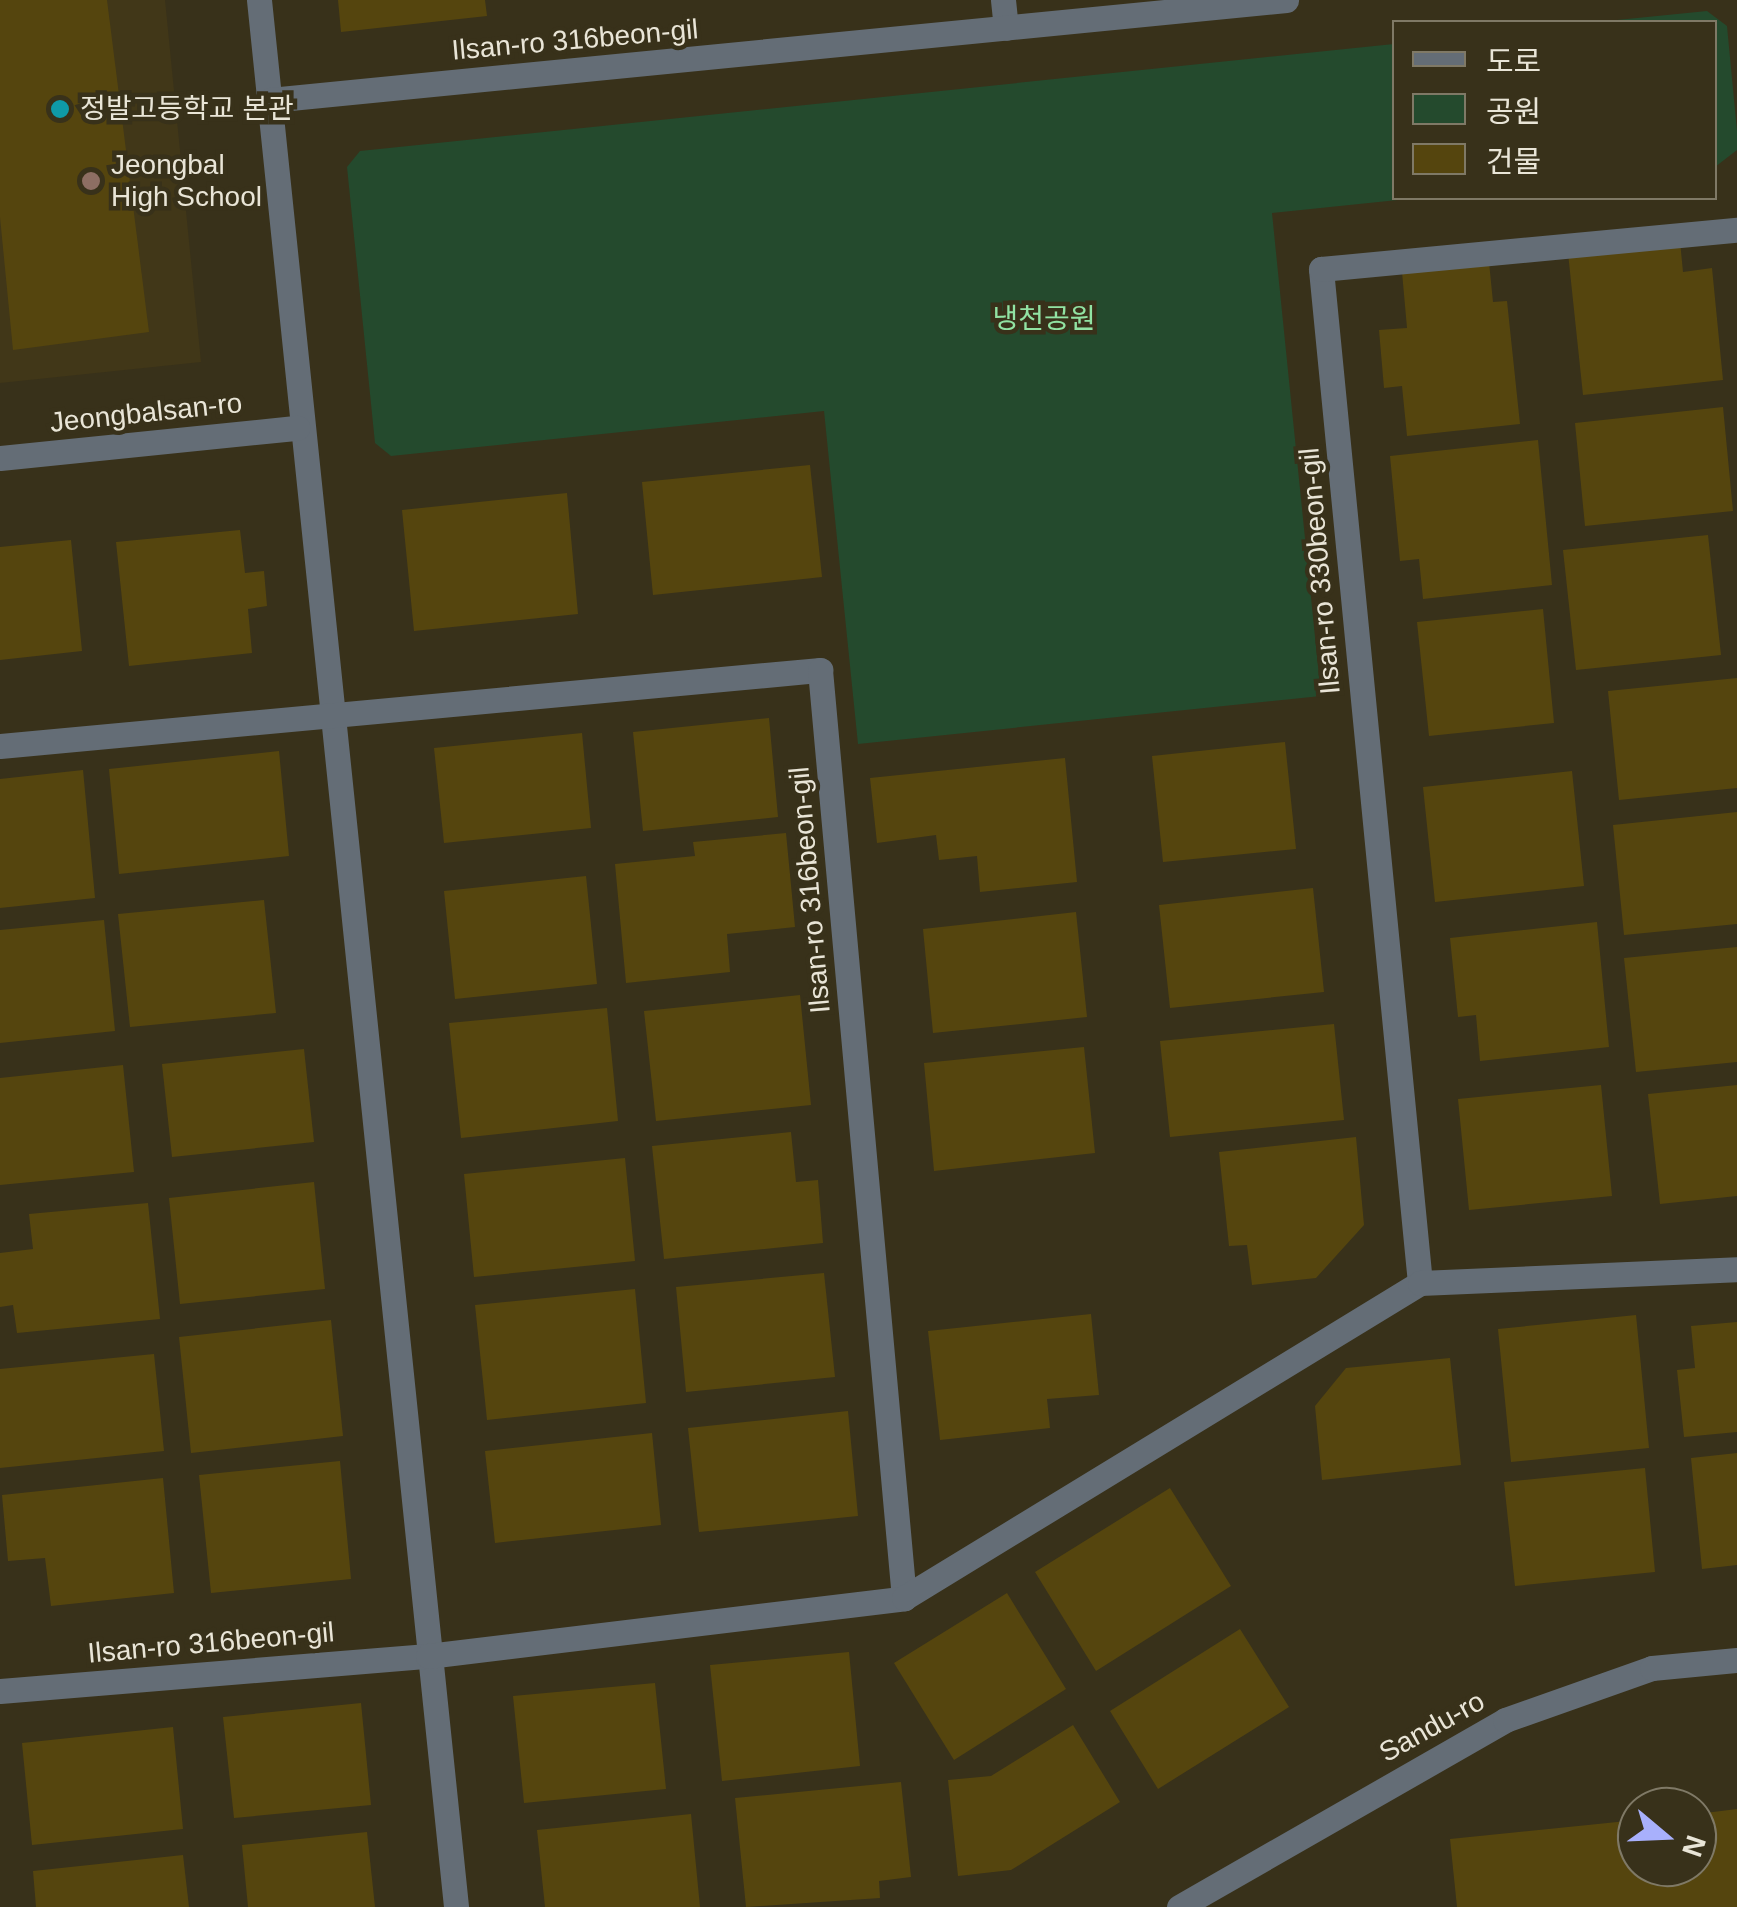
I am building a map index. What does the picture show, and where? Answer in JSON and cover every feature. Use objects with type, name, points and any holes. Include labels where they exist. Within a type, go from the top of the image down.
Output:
[{"type":"street","points":[[259,0],[327,709],[456,1907]]},
{"type":"street","points":[[1003,0],[1006,28],[1286,0]]},
{"type":"street","name":"Ilsan-ro 316beon-gil","points":[[270,100],[1006,28]]},
{"type":"street","name":"Ilsan-ro 330beon-gil","points":[[1420,1282],[1321,268],[1737,230]]},
{"type":"street","name":"Jeongbalsan-ro","points":[[0,458],[298,428]]},
{"type":"street","name":"Ilsan-ro 316beon-gil","points":[[0,746],[327,709],[820,670],[904,1598]]},
{"type":"street","points":[[1420,1282],[1737,1269]]},
{"type":"street","name":"Ilsan-ro 316beon-gil","points":[[0,1691],[428,1656],[904,1598],[1163,1434],[1420,1282]]},
{"type":"street","name":"Sandu-ro","points":[[1179,1907],[1505,1720],[1652,1668],[1737,1660]]},
{"type":"shaded area","name":"Jeongbal High School","points":[[0,0],[165,0],[201,362],[0,383]]},
{"type":"green space","points":[[1707,11],[1727,26],[1737,150],[1717,165],[1717,20],[1617,20]]},
{"type":"green space","name":"냉천공원","points":[[1392,44],[1392,200],[1398,200],[1272,213],[1321,696],[858,744],[824,411],[391,456],[375,443],[347,167],[360,151]]},
{"type":"building","name":"Jeongbal High School","points":[[0,0],[107,0],[149,332],[13,350],[0,217]]},
{"type":"building","points":[[338,0],[485,0],[487,16],[341,32]]},
{"type":"building","points":[[1680,241],[1683,272],[1712,268],[1723,380],[1583,395],[1568,253]]},
{"type":"building","points":[[1489,262],[1493,302],[1507,301],[1520,424],[1407,436],[1402,386],[1384,388],[1379,330],[1407,328],[1402,272]]},
{"type":"building","points":[[1723,407],[1733,511],[1585,526],[1575,423]]},
{"type":"building","points":[[1538,440],[1552,585],[1423,599],[1419,559],[1400,561],[1390,456]]},
{"type":"building","points":[[810,465],[822,577],[653,595],[642,482]]},
{"type":"building","points":[[567,493],[578,614],[414,631],[402,510]]},
{"type":"building","points":[[240,530],[245,573],[264,571],[267,606],[248,609],[252,653],[129,666],[116,542]]},
{"type":"building","points":[[1708,535],[1721,655],[1576,670],[1563,550]]},
{"type":"building","points":[[71,540],[82,651],[0,660],[0,547]]},
{"type":"building","points":[[1543,609],[1554,723],[1429,736],[1417,622]]},
{"type":"building","points":[[1737,678],[1737,788],[1619,800],[1608,691]]},
{"type":"building","points":[[769,718],[778,817],[643,831],[633,732]]},
{"type":"building","points":[[582,733],[591,828],[444,843],[434,748]]},
{"type":"building","points":[[1285,742],[1296,849],[1163,862],[1152,756]]},
{"type":"building","points":[[279,751],[289,856],[119,874],[109,769]]},
{"type":"building","points":[[1065,758],[1077,882],[980,892],[977,856],[939,860],[936,835],[877,843],[870,778]]},
{"type":"building","points":[[83,770],[95,898],[0,908],[0,779]]},
{"type":"building","points":[[1572,771],[1584,886],[1435,902],[1423,787]]},
{"type":"building","points":[[1737,812],[1737,924],[1624,935],[1613,825]]},
{"type":"building","points":[[786,833],[795,927],[727,934],[730,972],[626,983],[615,864],[695,856],[693,842]]},
{"type":"building","points":[[586,876],[597,984],[455,999],[444,891]]},
{"type":"building","points":[[1313,888],[1324,992],[1170,1008],[1159,905]]},
{"type":"building","points":[[264,900],[276,1013],[130,1027],[118,914]]},
{"type":"building","points":[[1076,912],[1087,1017],[933,1033],[923,929]]},
{"type":"building","points":[[104,920],[115,1031],[0,1043],[0,930]]},
{"type":"building","points":[[1597,922],[1609,1047],[1480,1061],[1476,1015],[1458,1017],[1450,938]]},
{"type":"building","points":[[1737,947],[1737,1062],[1636,1072],[1624,958]]},
{"type":"building","points":[[800,995],[811,1105],[656,1121],[644,1011]]},
{"type":"building","points":[[607,1008],[618,1121],[461,1138],[449,1023]]},
{"type":"building","points":[[1334,1024],[1344,1120],[1170,1137],[1160,1041]]},
{"type":"building","points":[[1084,1047],[1095,1153],[934,1171],[924,1063]]},
{"type":"building","points":[[304,1049],[314,1142],[172,1157],[162,1064]]},
{"type":"building","points":[[123,1065],[134,1172],[0,1185],[0,1078]]},
{"type":"building","points":[[1601,1085],[1612,1196],[1469,1210],[1458,1099]]},
{"type":"building","points":[[1737,1085],[1737,1196],[1660,1204],[1648,1094]]},
{"type":"building","points":[[791,1132],[796,1182],[818,1180],[823,1243],[664,1259],[652,1146]]},
{"type":"building","points":[[1356,1137],[1364,1225],[1316,1278],[1252,1285],[1247,1245],[1229,1246],[1219,1152]]},
{"type":"building","points":[[625,1158],[635,1261],[474,1277],[464,1174]]},
{"type":"building","points":[[314,1182],[325,1289],[180,1304],[169,1198]]},
{"type":"building","points":[[148,1203],[160,1319],[17,1333],[13,1305],[0,1307],[0,1253],[33,1249],[29,1214]]},
{"type":"building","points":[[824,1273],[835,1377],[686,1392],[676,1287]]},
{"type":"building","points":[[635,1289],[646,1403],[487,1420],[475,1305]]},
{"type":"building","points":[[1091,1314],[1099,1395],[1047,1399],[1050,1428],[940,1440],[928,1331]]},
{"type":"building","points":[[1636,1315],[1649,1448],[1511,1462],[1498,1329]]},
{"type":"building","points":[[331,1320],[343,1436],[191,1453],[179,1337]]},
{"type":"building","points":[[1737,1322],[1737,1432],[1684,1437],[1677,1370],[1695,1368],[1691,1326]]},
{"type":"building","points":[[154,1354],[164,1451],[0,1468],[0,1369]]},
{"type":"building","points":[[1450,1358],[1461,1465],[1322,1480],[1315,1406],[1346,1368]]},
{"type":"building","points":[[848,1411],[858,1516],[699,1532],[688,1428]]},
{"type":"building","points":[[652,1433],[661,1525],[495,1543],[485,1451]]},
{"type":"building","points":[[1737,1453],[1737,1565],[1702,1569],[1691,1458]]},
{"type":"building","points":[[340,1461],[351,1579],[211,1593],[199,1475]]},
{"type":"building","points":[[1645,1468],[1655,1572],[1515,1586],[1504,1482]]},
{"type":"building","points":[[163,1478],[174,1593],[51,1606],[45,1558],[8,1561],[2,1495]]},
{"type":"building","points":[[1170,1488],[1231,1586],[1096,1671],[1035,1572]]},
{"type":"building","points":[[1007,1593],[1066,1689],[954,1760],[894,1663]]},
{"type":"building","points":[[1240,1629],[1289,1707],[1158,1789],[1110,1711]]},
{"type":"building","points":[[849,1652],[860,1766],[722,1781],[710,1665]]},
{"type":"building","points":[[655,1683],[666,1789],[524,1803],[513,1696]]},
{"type":"building","points":[[361,1703],[371,1805],[234,1818],[223,1717]]},
{"type":"building","points":[[1073,1725],[1120,1802],[1011,1870],[958,1876],[948,1780],[991,1776]]},
{"type":"building","points":[[173,1727],[183,1829],[32,1845],[22,1743]]},
{"type":"building","points":[[901,1782],[911,1877],[879,1881],[880,1898],[746,1907],[735,1798]]},
{"type":"building","points":[[1737,1809],[1737,1907],[1457,1907],[1450,1839],[1617,1822],[1617,1887],[1717,1887],[1717,1812]]},
{"type":"building","points":[[691,1814],[700,1907],[545,1907],[537,1830]]},
{"type":"building","points":[[367,1832],[375,1907],[248,1907],[242,1845]]},
{"type":"building","points":[[183,1855],[189,1907],[36,1907],[33,1871]]},
{"type":"place","name":"정발고등학교 본관","points":[[60,109]]},
{"type":"place","name":"Jeongbal High School","points":[[91,181]]}]
